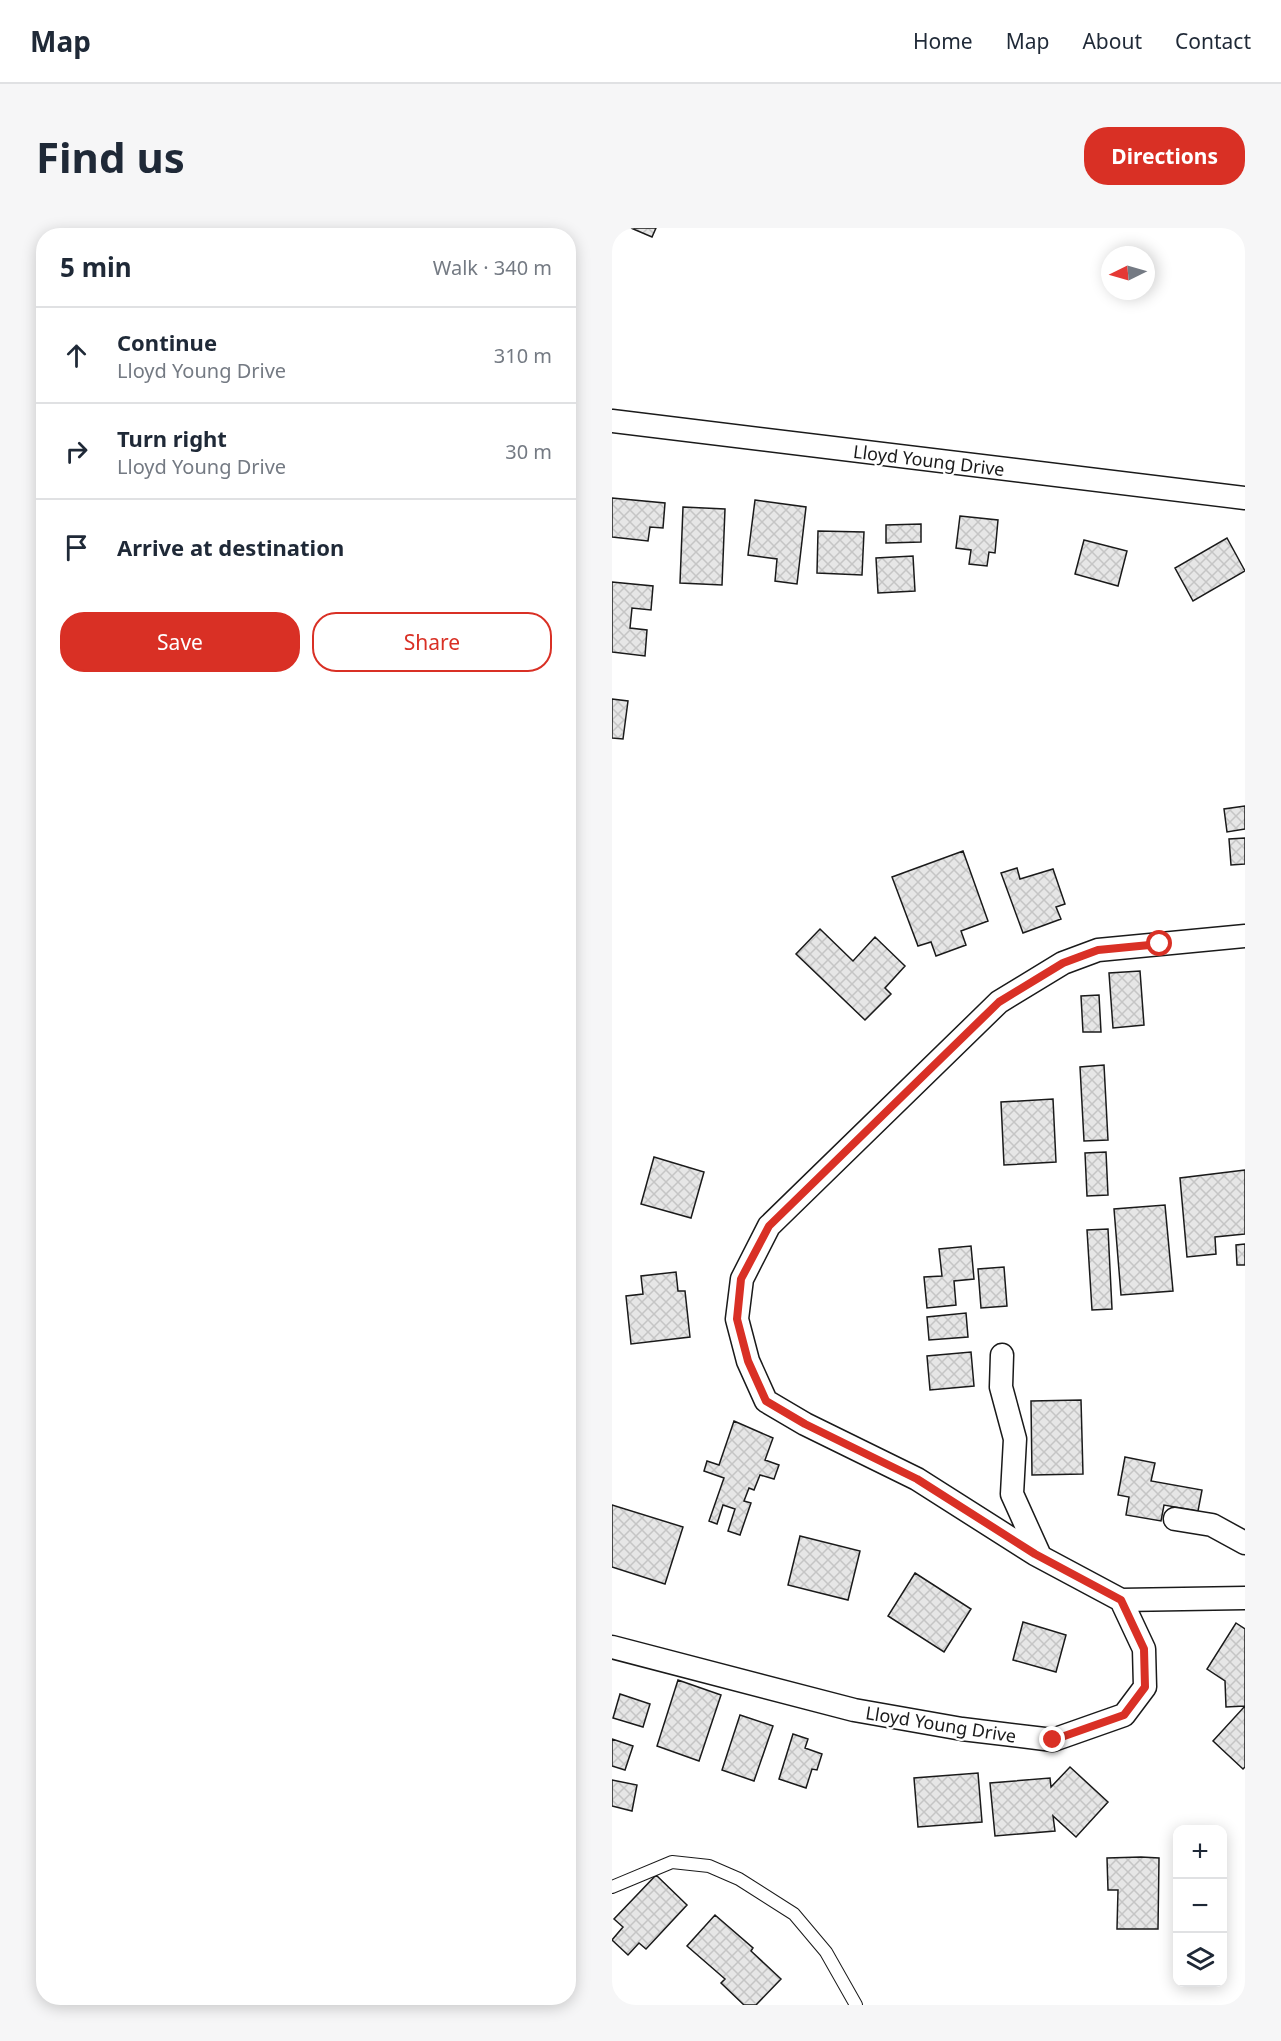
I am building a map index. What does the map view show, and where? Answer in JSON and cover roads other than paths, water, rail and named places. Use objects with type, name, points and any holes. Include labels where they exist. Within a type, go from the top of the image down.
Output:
[{"type":"street","name":"Lloyd Young Drive","points":[[612,421],[1245,498]]},
{"type":"street","points":[[1245,936],[1098,950],[1063,963],[999,1002],[769,1226],[741,1279],[737,1319],[748,1361],[766,1401],[805,1424],[917,1479],[1041,1557],[1121,1600],[1245,1598]]},
{"type":"street","points":[[1002,1355],[1001,1387],[1015,1439],[1012,1494],[1041,1557]]},
{"type":"street","points":[[1175,1519],[1212,1525],[1245,1543]]},
{"type":"street","name":"Lloyd Young Drive","points":[[612,1647],[854,1710],[962,1729],[1053,1740],[1124,1715],[1145,1687],[1144,1649],[1121,1600]]},
{"type":"lane","points":[[612,1887],[672,1862],[710,1866],[739,1879],[794,1914],[826,1952],[856,2005]]}]
